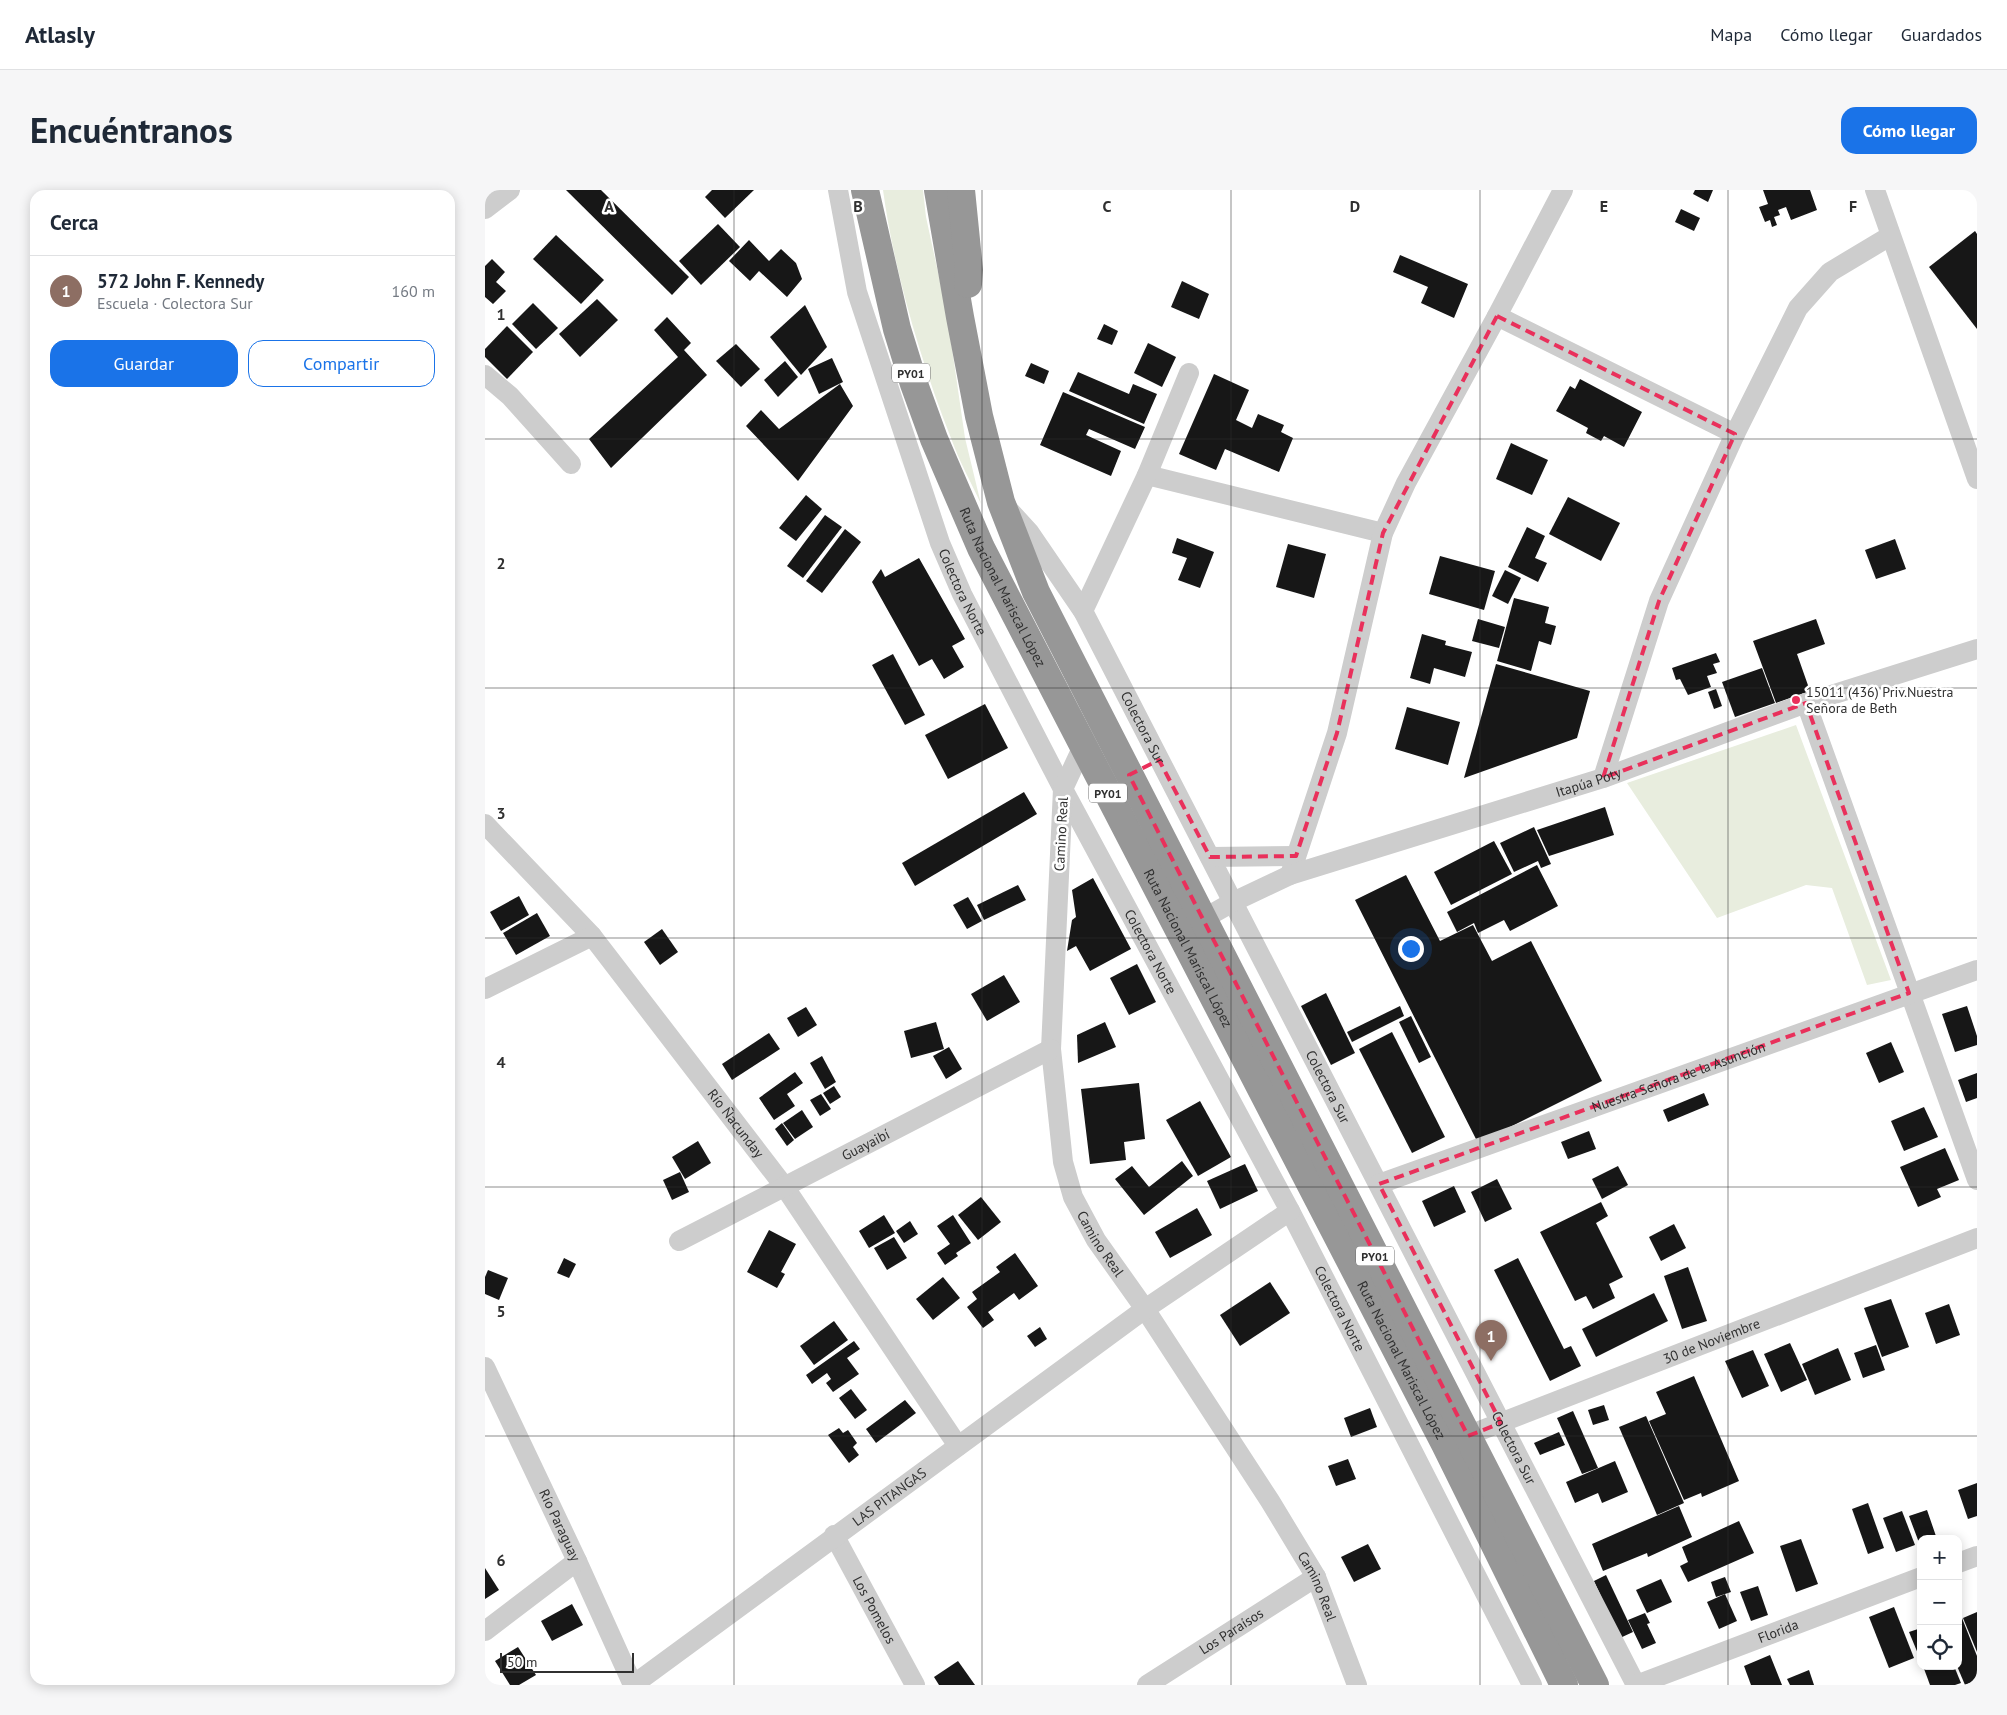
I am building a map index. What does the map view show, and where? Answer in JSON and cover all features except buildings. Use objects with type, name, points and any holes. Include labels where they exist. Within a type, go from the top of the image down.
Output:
[{"type":"highway","name":"Ruta Nacional Mariscal López","points":[[865,190],[897,329],[934,439],[981,548],[1083,746],[1456,1440],[1595,1685]]},
{"type":"highway","name":"Ruta Nacional Mariscal López","points":[[938,190],[979,416],[1001,502],[1036,592],[1203,919],[1456,1440],[1563,1685]]},
{"type":"highway","points":[[960,317],[968,286],[969,270],[961,190]]},
{"type":"street","points":[[485,209],[511,190]]},
{"type":"street","name":"Colectora Norte","points":[[838,190],[857,292],[940,543],[962,594],[1063,789],[1290,1211],[1532,1685]]},
{"type":"street","points":[[1210,857],[1293,865],[1337,732],[1383,532],[1406,483],[1563,190]]},
{"type":"street","points":[[1875,190],[1977,479]]},
{"type":"street","points":[[1603,778],[1659,601],[1735,434],[1798,308],[1830,272],[1890,236]]},
{"type":"street","points":[[1497,316],[1735,434]]},
{"type":"street","points":[[1083,611],[1147,475],[1189,373]]},
{"type":"street","points":[[485,376],[509,396],[571,464]]},
{"type":"street","points":[[1147,475],[1383,532]]},
{"type":"street","name":"Colectora Sur","points":[[1001,502],[1029,532],[1083,611],[1636,1685]]},
{"type":"street","name":"Itapúa Poty","points":[[1203,919],[1293,865],[1603,778],[1807,703],[1977,649]]},
{"type":"street","points":[[1807,703],[1977,1180]]},
{"type":"street","name":"Camino Real","points":[[1083,746],[1063,789],[1051,1048],[1063,1162],[1073,1197],[1096,1240],[1145,1309],[1270,1501],[1316,1577],[1357,1685]]},
{"type":"street","points":[[1129,775],[1159,760]]},
{"type":"street","name":"Río Ñacunday","points":[[485,824],[592,936],[784,1186],[958,1446]]},
{"type":"street","points":[[485,989],[592,936]]},
{"type":"street","name":"Nuestra Señora de la Asunción","points":[[1379,1184],[1977,970]]},
{"type":"street","name":"Guayaibí","points":[[679,1241],[1051,1048]]},
{"type":"street","name":"LAS PITANGAS","points":[[633,1685],[834,1535],[1145,1309],[1290,1211]]},
{"type":"street","name":"30 de Noviembre","points":[[1456,1440],[1977,1238]]},
{"type":"street","name":"Río Paraguay","points":[[485,1367],[577,1561],[633,1685]]},
{"type":"street","name":"Los Pomelos","points":[[834,1535],[915,1685]]},
{"type":"street","points":[[1962,1562],[1977,1556]]},
{"type":"street","points":[[485,1631],[577,1561]]},
{"type":"street","name":"Los Paraísos","points":[[1147,1685],[1316,1577]]},
{"type":"street","name":"Florida","points":[[1636,1685],[1917,1580]]},
{"type":"highlighted area","points":[[1497,316],[1735,434],[1659,601],[1603,778],[1806,703],[1909,993],[1379,1184],[1501,1423],[1468,1436],[1129,775],[1159,760],[1210,857],[1296,856],[1337,733],[1383,533]]},
{"type":"shaded area","points":[[883,190],[923,190],[926,217],[947,314],[965,438],[981,504],[954,447],[919,347],[901,284]]},
{"type":"shaded area","points":[[1796,725],[1891,980],[1867,985],[1832,888],[1806,885],[1717,918],[1627,783]]},
{"type":"place","name":"15011 (436) Priv.Nuestra Señora de Beth","points":[[1796,700]]},
{"type":"place","name":"572 John F. Kennedy","points":[[1491,1361]]}]
